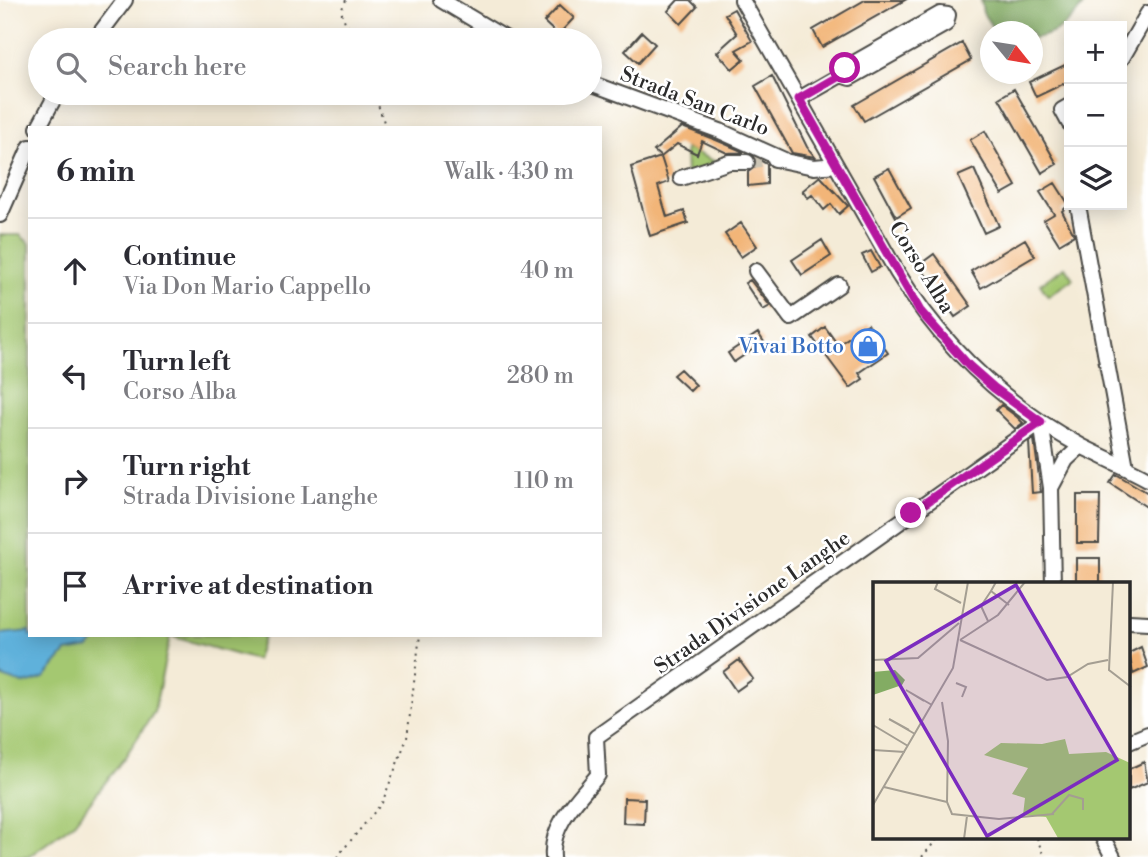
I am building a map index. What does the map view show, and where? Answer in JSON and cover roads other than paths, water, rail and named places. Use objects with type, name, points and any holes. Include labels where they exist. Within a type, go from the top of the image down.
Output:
[{"type":"street","points":[[104,28],[125,0]]},
{"type":"street","points":[[441,0],[488,28]]},
{"type":"street","name":"Corso Alba","points":[[742,0],[920,311],[969,366],[994,388],[1041,422],[1081,446],[1148,479]]},
{"type":"street","points":[[799,99],[841,75],[845,68],[940,13],[948,15],[946,24],[886,58],[849,78],[841,75]]},
{"type":"street","points":[[1127,49],[1148,13]]},
{"type":"street","points":[[1134,37],[1148,28]]},
{"type":"street","name":"Strada San Carlo","points":[[602,87],[720,131],[784,160]]},
{"type":"street","points":[[39,126],[50,105]]},
{"type":"street","points":[[0,215],[28,152]]},
{"type":"street","name":"Strada San Carlo","points":[[767,159],[814,167],[836,165]]},
{"type":"street","name":"Strada San Carlo","points":[[681,178],[721,164],[747,162]]},
{"type":"street","points":[[1079,210],[1126,467]]},
{"type":"street","points":[[756,271],[791,318],[839,285]]},
{"type":"street","points":[[1041,422],[1051,488],[1053,582]]},
{"type":"street","name":"Strada Divisione Langhe","points":[[553,857],[552,847],[561,822],[598,775],[596,737],[1041,422]]},
{"type":"street","points":[[1051,488],[1066,460],[1081,446]]},
{"type":"street","points":[[1130,622],[1148,623]]},
{"type":"street","points":[[1130,742],[1148,734]]},
{"type":"street","points":[[1104,840],[1113,857]]},
{"type":"water","points":[[28,631],[28,637],[97,637],[89,648],[66,652],[44,678],[23,684],[0,676],[0,634]]},
{"type":"tunnel","points":[[747,162],[767,159]]},
{"type":"place","name":"Vivai Botto","points":[[868,346]]}]
